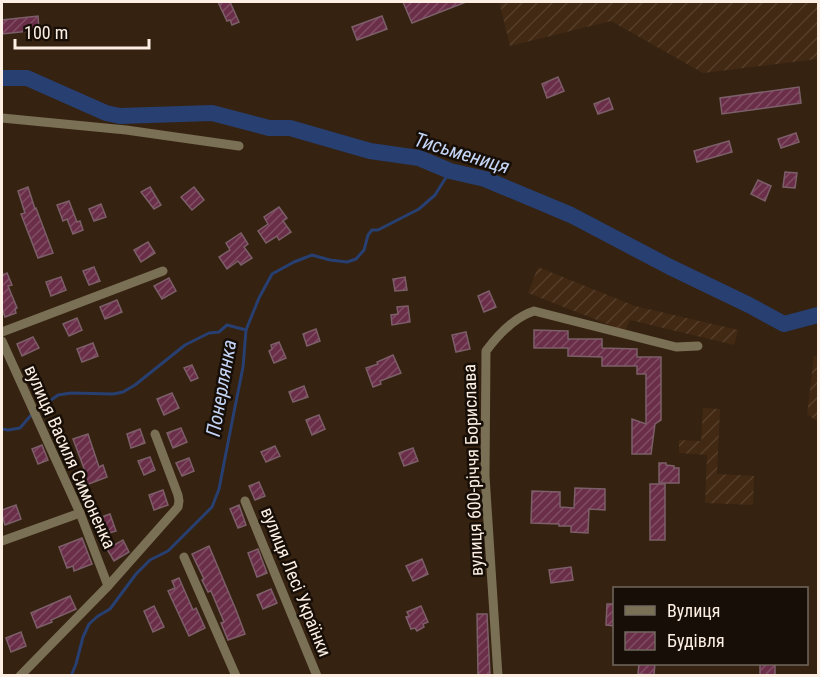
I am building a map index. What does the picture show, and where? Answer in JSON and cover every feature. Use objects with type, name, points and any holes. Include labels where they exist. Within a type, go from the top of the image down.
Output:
[{"type":"street","points":[[2,118],[126,130],[239,146]]},
{"type":"street","points":[[2,332],[163,271]]},
{"type":"street","name":"вулиця 600-річчя Борислава","points":[[498,675],[485,476],[486,351],[523,314],[534,311],[676,347],[698,346]]},
{"type":"street","name":"вулиця Василя Симоненка","points":[[2,341],[80,513],[108,586]]},
{"type":"street","name":"вулиця Василя Симоненка","points":[[20,675],[108,586],[178,507],[178,495],[155,434]]},
{"type":"street","name":"вулиця Лесі Українки","points":[[245,501],[317,675]]},
{"type":"street","points":[[2,541],[80,513]]},
{"type":"street","points":[[184,556],[236,675]]},
{"type":"shaded area","points":[[499,2],[818,2],[818,59],[703,73],[611,21],[510,46]]},
{"type":"shaded area","points":[[538,267],[635,306],[738,330],[734,345],[630,320],[625,331],[528,293]]},
{"type":"shaded area","points":[[814,356],[818,357],[818,422],[807,414]]},
{"type":"shaded area","points":[[703,408],[720,409],[717,474],[754,476],[753,505],[705,503],[707,455],[679,453],[679,440],[701,441]]},
{"type":"building","points":[[218,2],[230,2],[239,22],[232,25],[230,20],[227,21]]},
{"type":"building","points":[[403,2],[466,2],[412,23]]},
{"type":"building","points":[[38,16],[39,30],[2,34],[2,20]]},
{"type":"building","points":[[382,16],[387,29],[357,40],[352,27]]},
{"type":"building","points":[[558,77],[564,91],[547,98],[542,84]]},
{"type":"building","points":[[799,87],[801,103],[722,114],[720,98]]},
{"type":"building","points":[[609,98],[613,109],[598,114],[594,104]]},
{"type":"building","points":[[796,133],[799,142],[781,148],[778,139]]},
{"type":"building","points":[[729,141],[732,152],[697,162],[694,151]]},
{"type":"building","points":[[785,172],[797,173],[795,188],[783,187]]},
{"type":"building","points":[[758,180],[771,186],[765,201],[751,194]]},
{"type":"building","points":[[28,187],[53,253],[38,258],[21,214],[25,213],[18,191]]},
{"type":"building","points":[[150,187],[161,205],[154,209],[141,192]]},
{"type":"building","points":[[194,187],[204,200],[192,210],[181,197]]},
{"type":"building","points":[[69,201],[77,222],[80,221],[83,230],[73,234],[67,219],[63,221],[57,205]]},
{"type":"building","points":[[101,204],[106,217],[94,221],[89,209]]},
{"type":"building","points":[[279,207],[287,218],[283,221],[291,232],[279,240],[277,236],[266,243],[258,231],[268,224],[264,217]]},
{"type":"building","points":[[241,233],[248,244],[244,247],[252,258],[241,265],[238,261],[227,269],[219,257],[230,250],[226,243]]},
{"type":"building","points":[[148,242],[155,253],[141,262],[134,250]]},
{"type":"building","points":[[94,267],[100,281],[89,285],[83,271]]},
{"type":"building","points":[[2,271],[3,275],[7,273],[12,285],[8,286],[17,308],[16,313],[5,317],[2,308]]},
{"type":"building","points":[[61,277],[66,290],[51,296],[46,282]]},
{"type":"building","points":[[405,277],[407,290],[395,291],[393,279]]},
{"type":"building","points":[[169,278],[176,291],[162,299],[154,286]]},
{"type":"building","points":[[489,291],[496,307],[484,312],[478,296]]},
{"type":"building","points":[[117,300],[122,312],[105,319],[100,307]]},
{"type":"building","points":[[408,306],[410,322],[392,325],[391,315],[398,314],[397,307]]},
{"type":"building","points":[[77,318],[82,330],[69,336],[63,324]]},
{"type":"building","points":[[316,329],[320,341],[307,346],[303,334]]},
{"type":"building","points":[[534,330],[568,331],[568,339],[602,339],[602,348],[637,349],[637,357],[661,357],[661,420],[655,424],[651,454],[632,454],[632,419],[646,424],[646,374],[637,374],[637,366],[602,366],[602,357],[568,356],[568,348],[534,348]]},
{"type":"building","points":[[466,332],[470,349],[456,352],[452,335]]},
{"type":"building","points":[[33,337],[39,348],[22,356],[17,344]]},
{"type":"building","points":[[279,342],[286,358],[274,363],[269,351],[272,349],[271,345]]},
{"type":"building","points":[[93,343],[98,356],[82,362],[77,349]]},
{"type":"building","points":[[393,355],[401,373],[380,381],[381,384],[373,387],[366,368]]},
{"type":"building","points":[[192,365],[198,378],[191,381],[184,368]]},
{"type":"building","points":[[304,386],[308,397],[293,402],[289,392]]},
{"type":"building","points":[[172,393],[179,408],[164,415],[157,399]]},
{"type":"building","points":[[319,415],[325,429],[312,435],[306,420]]},
{"type":"building","points":[[181,428],[187,442],[173,448],[167,433]]},
{"type":"building","points":[[140,429],[145,443],[131,448],[127,434]]},
{"type":"building","points":[[88,434],[99,467],[103,465],[107,477],[86,485],[82,473],[85,471],[73,439]]},
{"type":"building","points":[[42,445],[48,460],[38,464],[32,449]]},
{"type":"building","points":[[275,446],[280,456],[266,462],[261,452]]},
{"type":"building","points":[[413,448],[418,461],[404,466],[399,453]]},
{"type":"building","points":[[150,457],[155,470],[144,475],[138,461]]},
{"type":"building","points":[[189,458],[194,471],[182,476],[176,463]]},
{"type":"building","points":[[659,463],[679,468],[679,483],[659,483]]},
{"type":"building","points":[[259,482],[265,496],[255,500],[249,486]]},
{"type":"building","points":[[650,484],[665,484],[665,540],[650,540]]},
{"type":"building","points":[[575,488],[605,489],[605,510],[589,509],[588,533],[571,532],[571,526],[531,523],[532,491],[560,492],[560,507],[574,508]]},
{"type":"building","points":[[163,490],[168,505],[154,510],[149,495]]},
{"type":"building","points":[[16,505],[21,519],[5,525],[2,510]]},
{"type":"building","points":[[239,505],[246,525],[238,528],[230,509]]},
{"type":"building","points":[[110,514],[116,531],[102,535],[96,519]]},
{"type":"building","points":[[82,538],[92,564],[74,571],[73,566],[67,568],[59,547]]},
{"type":"building","points":[[123,540],[129,552],[114,561],[107,549]]},
{"type":"building","points":[[209,546],[245,634],[228,640],[221,623],[224,622],[211,591],[208,592],[202,580],[204,579],[192,554]]},
{"type":"building","points":[[258,549],[267,573],[257,577],[248,553]]},
{"type":"building","points":[[422,559],[428,574],[413,581],[406,566]]},
{"type":"building","points":[[571,567],[573,580],[551,583],[549,570]]},
{"type":"building","points":[[179,578],[193,610],[196,608],[205,628],[189,636],[168,591],[175,588],[172,581]]},
{"type":"building","points":[[271,589],[277,603],[263,609],[257,595]]},
{"type":"building","points":[[70,596],[76,609],[37,628],[31,613]]},
{"type":"building","points":[[607,604],[613,604],[613,626],[606,625]]},
{"type":"building","points":[[154,606],[164,627],[153,632],[144,611]]},
{"type":"building","points":[[421,606],[428,622],[417,631],[415,628],[411,629],[406,617],[409,616],[407,612]]},
{"type":"building","points":[[477,614],[487,614],[490,675],[478,675]]},
{"type":"building","points":[[21,632],[26,646],[11,652],[6,638]]},
{"type":"building","points":[[639,665],[655,665],[654,675],[638,674]]},
{"type":"building","points":[[760,665],[775,665],[775,675],[760,675]]},
{"type":"waterway","name":"Тисьмениця","points":[[2,78],[27,78],[106,113],[120,116],[212,113],[269,128],[290,128],[370,151],[419,158],[450,171],[485,179],[571,215],[784,324],[818,315]]},
{"type":"waterway","name":"Понерлянка","points":[[71,676],[89,624],[110,609],[136,574],[150,560],[168,551],[212,507],[219,489],[243,367],[246,330],[272,274],[312,255],[347,262],[356,259],[364,250],[368,235],[372,230],[378,230],[419,209],[435,195],[450,171]]},
{"type":"waterway","points":[[2,429],[20,428],[33,413],[58,395],[123,392],[185,345],[209,333],[219,332],[227,325],[246,330]]}]
